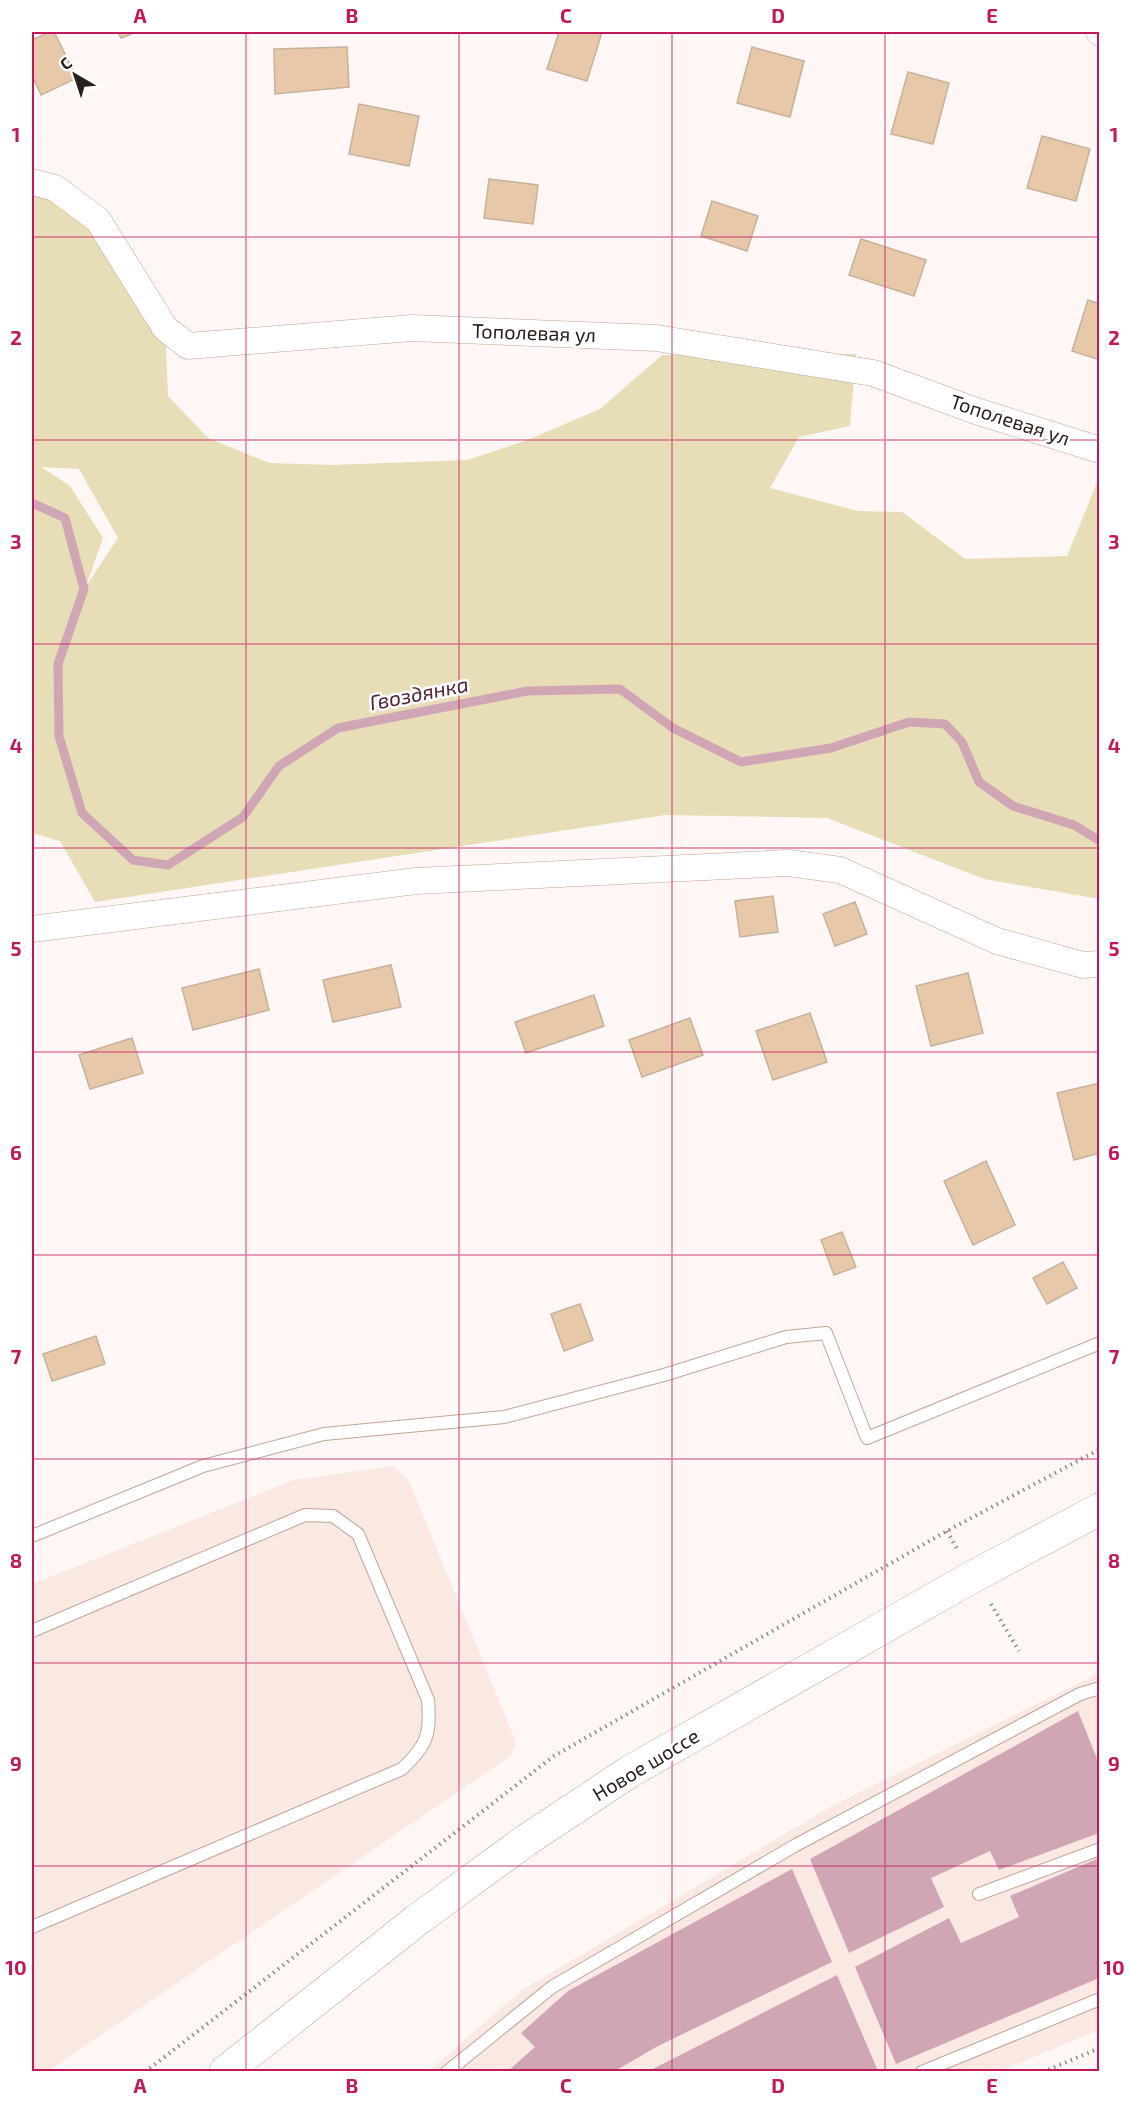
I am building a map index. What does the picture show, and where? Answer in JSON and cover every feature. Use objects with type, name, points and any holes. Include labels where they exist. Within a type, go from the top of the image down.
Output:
[{"type":"street","name":"Тополевая ул","points":[[32,182],[55,188],[98,220],[165,328],[188,346],[412,328],[656,338],[873,373],[976,411],[1100,450]]},
{"type":"street","points":[[32,929],[416,880],[788,864],[840,870],[997,941],[1083,965],[1100,964]]},
{"type":"street","name":"Новое шоссе","points":[[225,2072],[417,1920],[525,1841],[629,1772],[964,1582],[1100,1509]]},
{"type":"lane","points":[[32,1536],[214,1463],[324,1434],[504,1417],[664,1375],[786,1336],[826,1333],[867,1438],[1100,1343]]},
{"type":"lane","points":[[32,1631],[305,1515],[333,1516],[358,1534],[428,1700],[430,1725],[419,1753],[402,1769],[32,1927]]},
{"type":"lane","points":[[447,2072],[540,1995],[563,1981],[796,1845],[1080,1694],[1100,1688]]},
{"type":"lane","points":[[979,1894],[1100,1849]]},
{"type":"lane","points":[[922,2072],[1100,1999]]},
{"type":"path","points":[[1043,2072],[1100,2048]]},
{"type":"shaded area","points":[[32,182],[98,220],[165,328],[168,396],[208,438],[269,463],[332,465],[467,460],[525,441],[600,409],[662,355],[856,354],[850,426],[799,437],[770,488],[858,511],[902,512],[965,559],[1067,556],[1099,478],[1099,899],[984,879],[827,818],[665,815],[95,902],[60,841],[32,833]],"holes":[[[41,467],[79,469],[118,538],[86,586],[103,538],[70,486]]]},
{"type":"shaded area","points":[[393,1466],[408,1479],[516,1742],[511,1756],[48,2071],[32,2072],[32,1584],[294,1480]]},
{"type":"shaded area","points":[[1099,1673],[1099,2030],[1000,2071],[428,2072],[522,1990],[832,1806]]},
{"type":"shaded area","points":[[1078,1711],[1099,1764],[1099,1833],[999,1870],[990,1851],[931,1878],[944,1907],[849,1953],[810,1859]]},
{"type":"shaded area","points":[[1099,1858],[1099,1978],[896,2064],[855,1967],[949,1918],[961,1943],[1019,1917],[1010,1896]]},
{"type":"shaded area","points":[[792,1869],[832,1962],[658,2046],[615,2071],[508,2071],[535,2047],[521,2033],[568,1991]]},
{"type":"shaded area","points":[[837,1975],[878,2071],[649,2071]]},
{"type":"building","points":[[54,32],[77,78],[41,95],[32,75],[32,40]]},
{"type":"building","points":[[118,32],[136,32],[121,38]]},
{"type":"building","points":[[559,32],[602,32],[587,81],[547,69]]},
{"type":"building","points":[[347,47],[349,87],[275,94],[274,49]]},
{"type":"building","points":[[752,47],[804,61],[790,117],[737,103]]},
{"type":"building","points":[[908,72],[949,83],[933,144],[891,134]]},
{"type":"building","points":[[359,104],[419,116],[409,166],[349,154]]},
{"type":"building","points":[[1042,136],[1090,149],[1076,201],[1027,188]]},
{"type":"building","points":[[489,179],[538,185],[533,224],[484,218]]},
{"type":"building","points":[[712,201],[758,216],[747,251],[701,236]]},
{"type":"building","points":[[861,239],[926,260],[914,296],[849,275]]},
{"type":"building","points":[[1088,300],[1100,304],[1100,360],[1072,351]]},
{"type":"building","points":[[773,896],[778,932],[740,937],[735,901]]},
{"type":"building","points":[[855,902],[867,934],[835,946],[823,914]]},
{"type":"building","points":[[391,965],[401,1007],[333,1022],[323,980]]},
{"type":"building","points":[[259,969],[269,1010],[193,1030],[182,988]]},
{"type":"building","points":[[968,973],[983,1033],[931,1046],[916,986]]},
{"type":"building","points":[[594,995],[604,1026],[526,1053],[515,1022]]},
{"type":"building","points":[[810,1013],[827,1062],[773,1080],[756,1031]]},
{"type":"building","points":[[690,1018],[703,1055],[642,1077],[629,1040]]},
{"type":"building","points":[[132,1038],[143,1073],[90,1089],[79,1055]]},
{"type":"building","points":[[1100,1083],[1100,1153],[1074,1160],[1057,1093]]},
{"type":"building","points":[[986,1161],[1015,1225],[973,1245],[944,1181]]},
{"type":"building","points":[[842,1232],[856,1267],[834,1275],[821,1240]]},
{"type":"building","points":[[1063,1262],[1077,1288],[1047,1304],[1033,1278]]},
{"type":"building","points":[[580,1304],[593,1340],[564,1351],[551,1314]]},
{"type":"building","points":[[96,1336],[105,1364],[52,1381],[43,1354]]},
{"type":"waterway","name":"Гвоздянка","points":[[32,503],[65,518],[84,589],[58,664],[59,736],[82,813],[133,860],[168,865],[243,817],[279,766],[338,728],[527,691],[620,689],[673,728],[741,762],[831,748],[909,722],[945,724],[962,742],[979,782],[1013,806],[1074,825],[1100,841]]}]
